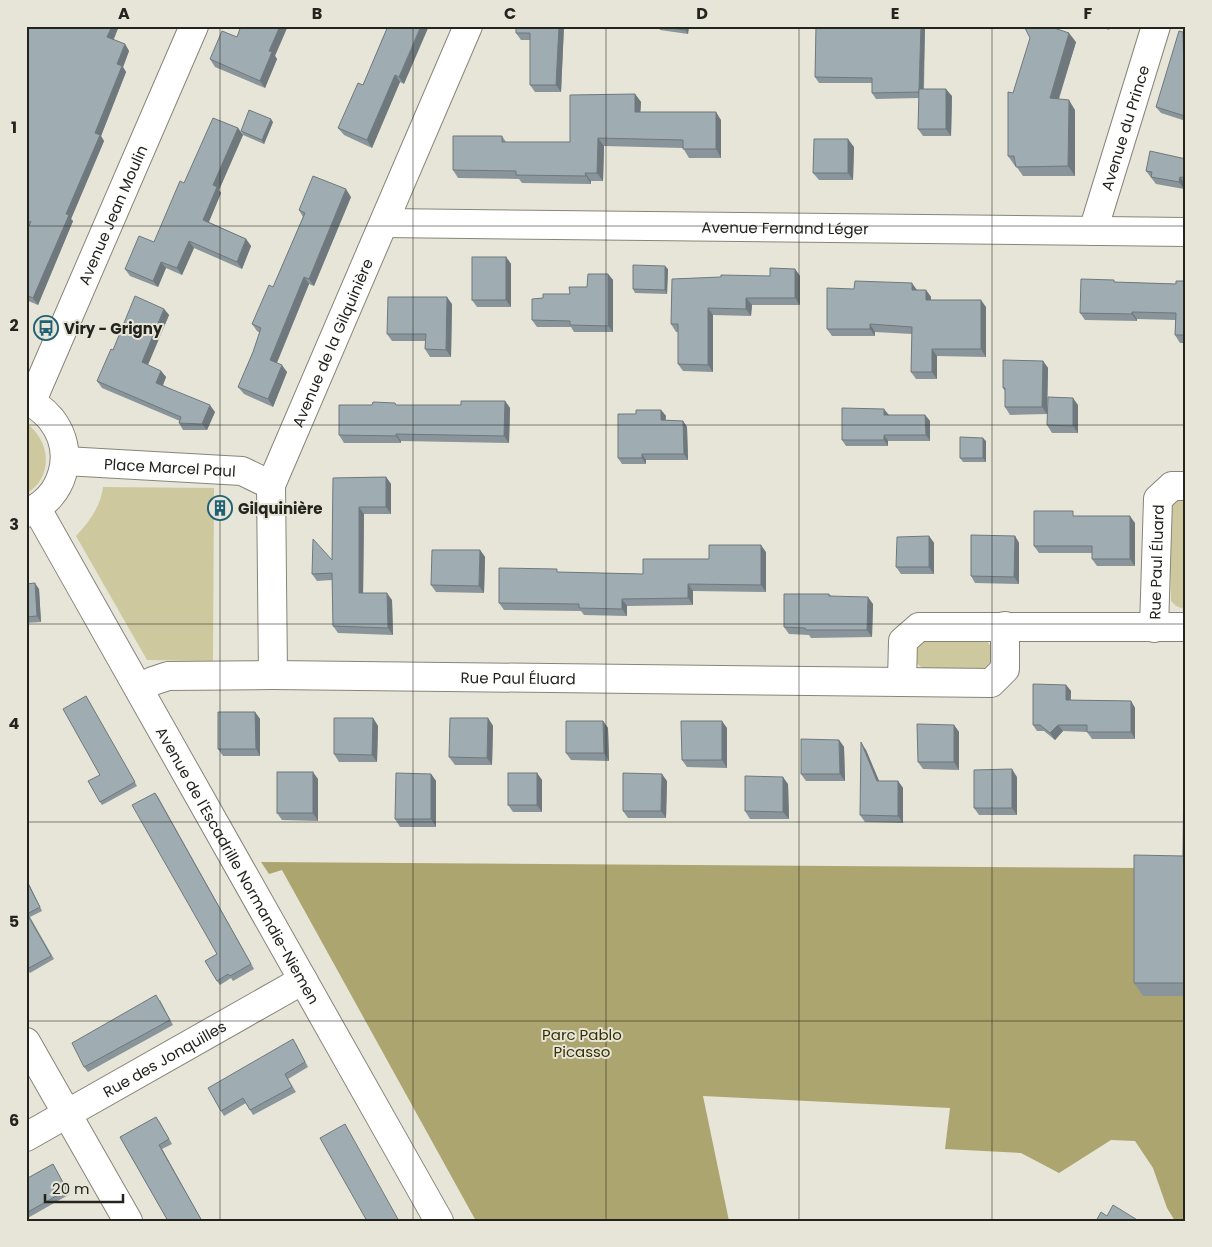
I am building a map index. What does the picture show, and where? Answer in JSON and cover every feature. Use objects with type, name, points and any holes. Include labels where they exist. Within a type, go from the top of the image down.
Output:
[{"type":"street","name":"Avenue Jean Moulin","points":[[29,402],[194,26]]},
{"type":"street","name":"Avenue de la Gilquinière","points":[[273,675],[272,485],[468,26]]},
{"type":"street","name":"Avenue du Prince","points":[[1093,232],[1156,26]]},
{"type":"street","name":"Avenue Fernand Léger","points":[[384,223],[1186,232]]},
{"type":"street","points":[[29,402],[46,413],[57,427],[64,443],[65,461],[61,480],[51,496],[31,511]]},
{"type":"street","name":"Place Marcel Paul","points":[[65,461],[242,471],[272,485]]},
{"type":"street","name":"Rue Paul Éluard","points":[[1154,628],[1158,499],[1172,486],[1186,486]]},
{"type":"street","name":"Avenue de l'Escadrille Normandie-Niemen","points":[[31,511],[139,689],[439,1221]]},
{"type":"street","name":"Rue Paul Éluard","points":[[139,689],[153,681],[168,676],[273,675],[991,683],[1004,669],[1005,626]]},
{"type":"street","name":"Rue Paul Éluard","points":[[902,682],[903,641],[919,627],[1186,627]]},
{"type":"street","name":"Rue des Jonquilles","points":[[26,1138],[303,980]]},
{"type":"street","points":[[26,1042],[128,1221]]},
{"type":"shaded area","points":[[26,423],[40,439],[46,459],[45,469],[41,478],[35,487],[26,494]]},
{"type":"shaded area","points":[[103,487],[214,488],[213,661],[147,660],[76,536],[94,513],[100,501]]},
{"type":"shaded area","points":[[1183,496],[1186,498],[1186,609],[1176,606],[1171,601],[1169,510],[1174,501]]},
{"type":"shaded area","points":[[986,639],[995,653],[987,668],[924,669],[916,663],[912,654],[922,640]]},
{"type":"green space","name":"Parc Pablo Picasso","points":[[261,862],[1143,868],[1186,996],[1186,1221],[1175,1221],[1167,1208],[1153,1168],[1135,1141],[1111,1140],[1059,1173],[1021,1153],[945,1149],[950,1108],[703,1096],[729,1221],[476,1221],[282,870],[269,874]]},
{"type":"building","points":[[26,26],[112,26],[107,37],[125,44],[117,64],[122,66],[95,133],[100,135],[66,214],[69,215],[33,298],[26,295],[26,233],[31,221],[26,224]]},
{"type":"building","points":[[241,26],[280,26],[269,51],[272,52],[260,81],[210,59],[222,31],[237,37]]},
{"type":"building","points":[[388,26],[421,26],[399,77],[395,75],[367,140],[338,128],[358,83],[363,85]]},
{"type":"building","points":[[516,26],[559,26],[556,85],[530,85],[530,33],[516,33]]},
{"type":"building","points":[[658,26],[686,26],[685,30]]},
{"type":"building","points":[[816,26],[921,26],[919,92],[872,93],[872,78],[815,77]]},
{"type":"building","points":[[1024,26],[1048,26],[1069,33],[1050,98],[1069,100],[1068,166],[1016,167],[1014,156],[1008,156],[1008,92],[1013,93],[1030,38]]},
{"type":"building","points":[[1179,31],[1183,32],[1185,116],[1156,107]]},
{"type":"building","points":[[919,89],[946,89],[946,129],[918,129]]},
{"type":"building","points":[[635,94],[635,112],[716,112],[716,149],[683,149],[683,140],[598,138],[597,173],[585,173],[586,176],[516,175],[516,171],[453,170],[453,136],[502,136],[502,142],[570,142],[570,95]]},
{"type":"building","points":[[249,110],[271,119],[262,140],[241,131]]},
{"type":"building","points":[[213,118],[238,128],[213,185],[217,187],[203,220],[246,239],[237,262],[189,241],[177,268],[161,262],[153,281],[125,269],[139,236],[154,242],[180,181],[184,183]]},
{"type":"building","points":[[814,139],[848,139],[848,173],[813,173]]},
{"type":"building","points":[[1150,151],[1186,159],[1186,178],[1180,177],[1179,182],[1151,177],[1152,172],[1146,171]]},
{"type":"building","points":[[313,176],[346,189],[309,279],[304,277],[270,360],[282,365],[268,399],[238,387],[261,328],[252,324],[269,285],[273,287],[305,213],[299,210]]},
{"type":"building","points":[[472,257],[506,257],[506,300],[472,300]]},
{"type":"building","points":[[633,265],[665,266],[665,290],[633,289]]},
{"type":"building","points":[[770,268],[795,269],[795,298],[746,298],[746,309],[708,308],[708,365],[678,364],[678,324],[671,324],[672,279],[721,277],[721,275],[770,276]]},
{"type":"building","points":[[588,274],[608,274],[608,326],[570,325],[570,321],[532,320],[532,299],[543,298],[543,294],[570,294],[569,287],[587,287]]},
{"type":"building","points":[[1081,279],[1176,284],[1176,281],[1186,281],[1186,335],[1175,335],[1176,313],[1080,313]]},
{"type":"building","points":[[855,281],[912,283],[912,290],[926,290],[926,300],[981,300],[981,349],[932,349],[932,372],[911,372],[912,327],[870,324],[870,329],[827,329],[827,288],[854,289]]},
{"type":"building","points":[[135,296],[164,309],[142,362],[161,371],[156,383],[210,405],[202,424],[179,423],[181,417],[97,381],[111,349],[113,350]]},
{"type":"building","points":[[388,297],[447,297],[446,350],[425,349],[426,334],[387,334]]},
{"type":"building","points":[[1003,360],[1043,361],[1042,407],[1005,407]]},
{"type":"building","points":[[1048,397],[1073,398],[1073,426],[1047,425]]},
{"type":"building","points":[[461,401],[505,401],[504,436],[339,435],[339,405],[372,405],[373,402],[395,403],[396,405],[461,405]]},
{"type":"building","points":[[842,408],[884,409],[884,415],[925,415],[926,435],[884,435],[884,440],[842,440]]},
{"type":"building","points":[[636,410],[661,410],[661,420],[683,421],[684,454],[642,454],[642,458],[618,458],[618,414],[636,414]]},
{"type":"building","points":[[960,437],[983,438],[983,458],[960,458]]},
{"type":"building","points":[[386,477],[386,507],[359,507],[359,593],[387,593],[388,628],[333,626],[332,573],[312,574],[313,539],[332,560],[333,478]]},
{"type":"building","points":[[1034,511],[1073,511],[1073,516],[1130,516],[1130,559],[1092,559],[1092,546],[1034,546]]},
{"type":"building","points":[[971,535],[1015,536],[1014,577],[971,576]]},
{"type":"building","points":[[929,536],[929,567],[896,567],[897,537]]},
{"type":"building","points":[[709,545],[761,545],[761,585],[688,584],[688,598],[622,599],[622,609],[579,608],[579,604],[499,603],[499,568],[557,569],[557,572],[643,574],[643,559],[709,559]]},
{"type":"building","points":[[432,550],[480,550],[479,586],[431,585]]},
{"type":"building","points":[[35,583],[37,616],[26,617],[26,584]]},
{"type":"building","points":[[784,594],[829,594],[829,596],[868,597],[867,630],[806,630],[805,628],[784,627]]},
{"type":"building","points":[[1033,684],[1066,685],[1066,700],[1131,701],[1131,732],[1087,732],[1087,725],[1058,725],[1050,733],[1040,725],[1033,725]]},
{"type":"building","points":[[86,696],[135,782],[100,802],[88,781],[100,775],[63,709]]},
{"type":"building","points":[[218,712],[255,712],[256,749],[218,749]]},
{"type":"building","points":[[334,718],[373,718],[372,755],[334,754]]},
{"type":"building","points":[[450,718],[488,718],[487,758],[449,757]]},
{"type":"building","points":[[566,721],[603,721],[604,753],[566,753]]},
{"type":"building","points":[[681,721],[722,721],[722,760],[682,760]]},
{"type":"building","points":[[917,724],[954,725],[954,762],[918,762]]},
{"type":"building","points":[[801,739],[839,740],[840,774],[801,774]]},
{"type":"building","points":[[861,742],[877,781],[898,781],[898,816],[860,815]]},
{"type":"building","points":[[1184,763],[1186,763],[1186,983],[1134,983],[1134,855],[1183,856]]},
{"type":"building","points":[[1012,769],[1012,808],[974,808],[974,770]]},
{"type":"building","points":[[277,772],[313,772],[313,813],[277,813]]},
{"type":"building","points":[[396,773],[431,774],[431,819],[395,819]]},
{"type":"building","points":[[508,773],[537,773],[537,805],[508,805]]},
{"type":"building","points":[[623,773],[662,774],[661,811],[623,811]]},
{"type":"building","points":[[745,776],[783,777],[783,812],[745,811]]},
{"type":"building","points":[[155,793],[251,964],[217,981],[205,961],[217,954],[132,805]]},
{"type":"building","points":[[26,880],[40,907],[27,914],[51,956],[27,969],[26,968]]},
{"type":"building","points":[[156,995],[170,1020],[84,1067],[72,1043]]},
{"type":"building","points":[[293,1039],[305,1062],[285,1074],[292,1087],[250,1110],[243,1098],[221,1111],[208,1088]]},
{"type":"building","points":[[156,1117],[169,1139],[159,1145],[202,1221],[168,1221],[120,1137]]},
{"type":"building","points":[[345,1124],[399,1221],[367,1221],[320,1138]]},
{"type":"building","points":[[53,1164],[67,1190],[26,1213],[26,1179]]},
{"type":"building","points":[[1113,1205],[1139,1221],[1096,1221],[1101,1212],[1107,1216]]},
{"type":"place","name":"Viry - Grigny","points":[[46,328]]},
{"type":"place","name":"Gilquinière","points":[[220,508]]}]
